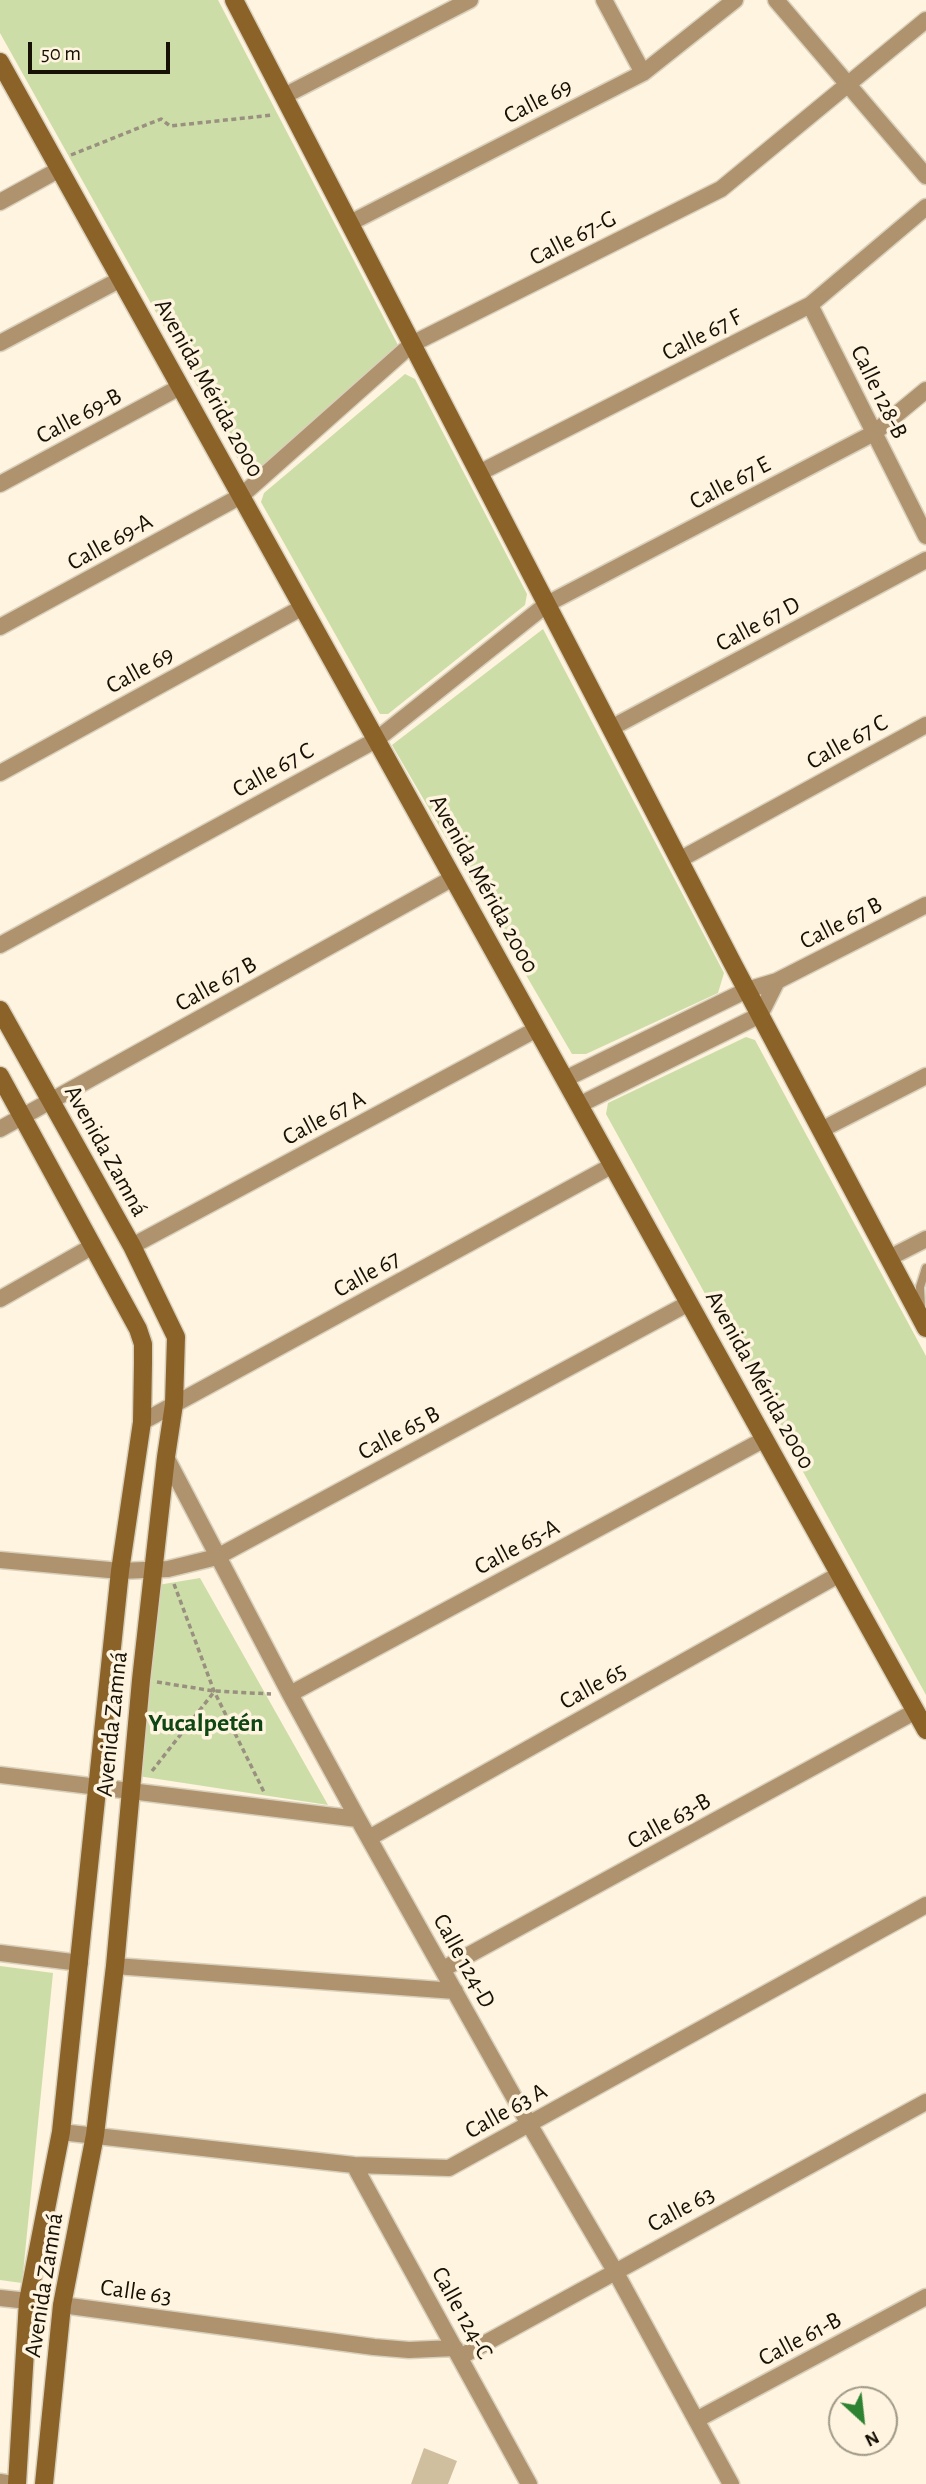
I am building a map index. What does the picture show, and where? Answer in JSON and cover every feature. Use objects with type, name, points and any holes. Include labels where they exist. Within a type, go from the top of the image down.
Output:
[{"type":"main road","points":[[234,0],[760,1015],[924,1324]]},
{"type":"main road","name":"Avenida Mérida 2000","points":[[1,64],[926,1730]]},
{"type":"main road","name":"Avenida Zamná","points":[[0,1010],[132,1247],[176,1337],[174,1404],[166,1457],[161,1569],[141,1680],[133,1792],[94,2135],[62,2305],[44,2484]]},
{"type":"main road","name":"Avenida Zamná","points":[[0,1076],[138,1329],[143,1344],[142,1422],[120,1572],[61,2132],[28,2301],[15,2484]]},
{"type":"main road","points":[[40,2249],[71,2254]]},
{"type":"street","points":[[284,96],[470,0]]},
{"type":"street","points":[[604,0],[643,73]]},
{"type":"street","name":"Calle 69","points":[[350,223],[643,73],[735,0]]},
{"type":"street","points":[[776,0],[926,176]]},
{"type":"street","name":"Calle 67-G","points":[[241,496],[412,344],[721,189],[926,20]]},
{"type":"street","points":[[0,202],[57,166]]},
{"type":"street","name":"Calle 67 F","points":[[479,473],[810,306],[926,207]]},
{"type":"street","points":[[0,343],[121,279]]},
{"type":"street","name":"Calle 128-B","points":[[810,306],[926,536]]},
{"type":"street","name":"Calle 69-B","points":[[0,484],[180,387]]},
{"type":"street","name":"Calle 67 E","points":[[547,604],[874,433],[926,390]]},
{"type":"street","name":"Calle 69-A","points":[[0,627],[241,496]]},
{"type":"street","name":"Calle 67 D","points":[[611,728],[926,560]]},
{"type":"street","name":"Calle 67 C","points":[[0,945],[376,740],[547,604]]},
{"type":"street","name":"Calle 69","points":[[0,773],[303,607]]},
{"type":"street","name":"Calle 67 C","points":[[680,860],[926,725]]},
{"type":"street","name":"Calle 67 B","points":[[0,1129],[453,878]]},
{"type":"street","name":"Calle 67 B","points":[[747,990],[777,981],[926,905]]},
{"type":"street","points":[[579,1105],[760,1015],[777,981]]},
{"type":"street","points":[[565,1079],[747,990]]},
{"type":"street","name":"Calle 67 A","points":[[132,1247],[537,1029]]},
{"type":"street","points":[[821,1130],[926,1076]]},
{"type":"street","name":"Calle 67","points":[[142,1422],[613,1165]]},
{"type":"street","points":[[889,1258],[926,1239]]},
{"type":"street","points":[[0,1298],[93,1246]]},
{"type":"street","name":"Calle 65 B","points":[[0,1560],[120,1572],[161,1569],[217,1557],[689,1303]]},
{"type":"street","name":"Calle 65-A","points":[[290,1695],[765,1439]]},
{"type":"street","name":"Calle 124-D","points":[[166,1457],[358,1819],[529,2124],[615,2271],[731,2484]]},
{"type":"street","name":"Calle 65","points":[[369,1838],[839,1574]]},
{"type":"street","name":"Calle 63-B","points":[[443,1969],[916,1711]]},
{"type":"street","points":[[0,1775],[358,1819]]},
{"type":"street","name":"Calle 63 A","points":[[61,2132],[354,2165],[449,2168],[926,1905]]},
{"type":"street","points":[[0,1953],[80,1963]]},
{"type":"street","points":[[114,1966],[454,1991]]},
{"type":"street","name":"Calle 63","points":[[62,2305],[374,2347],[457,2353],[615,2271],[926,2102]]},
{"type":"street","name":"Calle 124-C","points":[[354,2165],[530,2484]]},
{"type":"street","name":"Calle 61-B","points":[[696,2420],[926,2297]]},
{"type":"street","points":[[0,2298],[28,2301]]},
{"type":"street","points":[[0,2482],[15,2484]]},
{"type":"lane","points":[[924,1324],[920,1287],[926,1268]]},
{"type":"path","points":[[57,166],[161,118],[170,127],[293,113]]},
{"type":"path","points":[[161,1569],[214,1691],[273,1809]]},
{"type":"path","points":[[141,1680],[214,1691],[290,1695]]},
{"type":"path","points":[[133,1792],[214,1691]]},
{"type":"green space","points":[[0,0],[218,0],[399,347],[249,479],[0,33]]},
{"type":"green space","points":[[405,374],[415,379],[527,594],[525,605],[388,714],[380,714],[261,502],[264,493]]},
{"type":"green space","points":[[543,629],[724,973],[718,993],[586,1054],[572,1054],[392,745]]},
{"type":"green space","points":[[746,1037],[755,1040],[926,1356],[926,1695],[606,1114],[608,1103]]},
{"type":"green space","points":[[200,1578],[328,1805],[138,1776],[152,1586]]},
{"type":"green space","points":[[0,1966],[53,1973],[22,2283],[0,2280]]},
{"type":"building","points":[[424,2448],[457,2461],[448,2484],[411,2484]]},
{"type":"district","name":"Yucalpetén","points":[[206,1723]]}]
